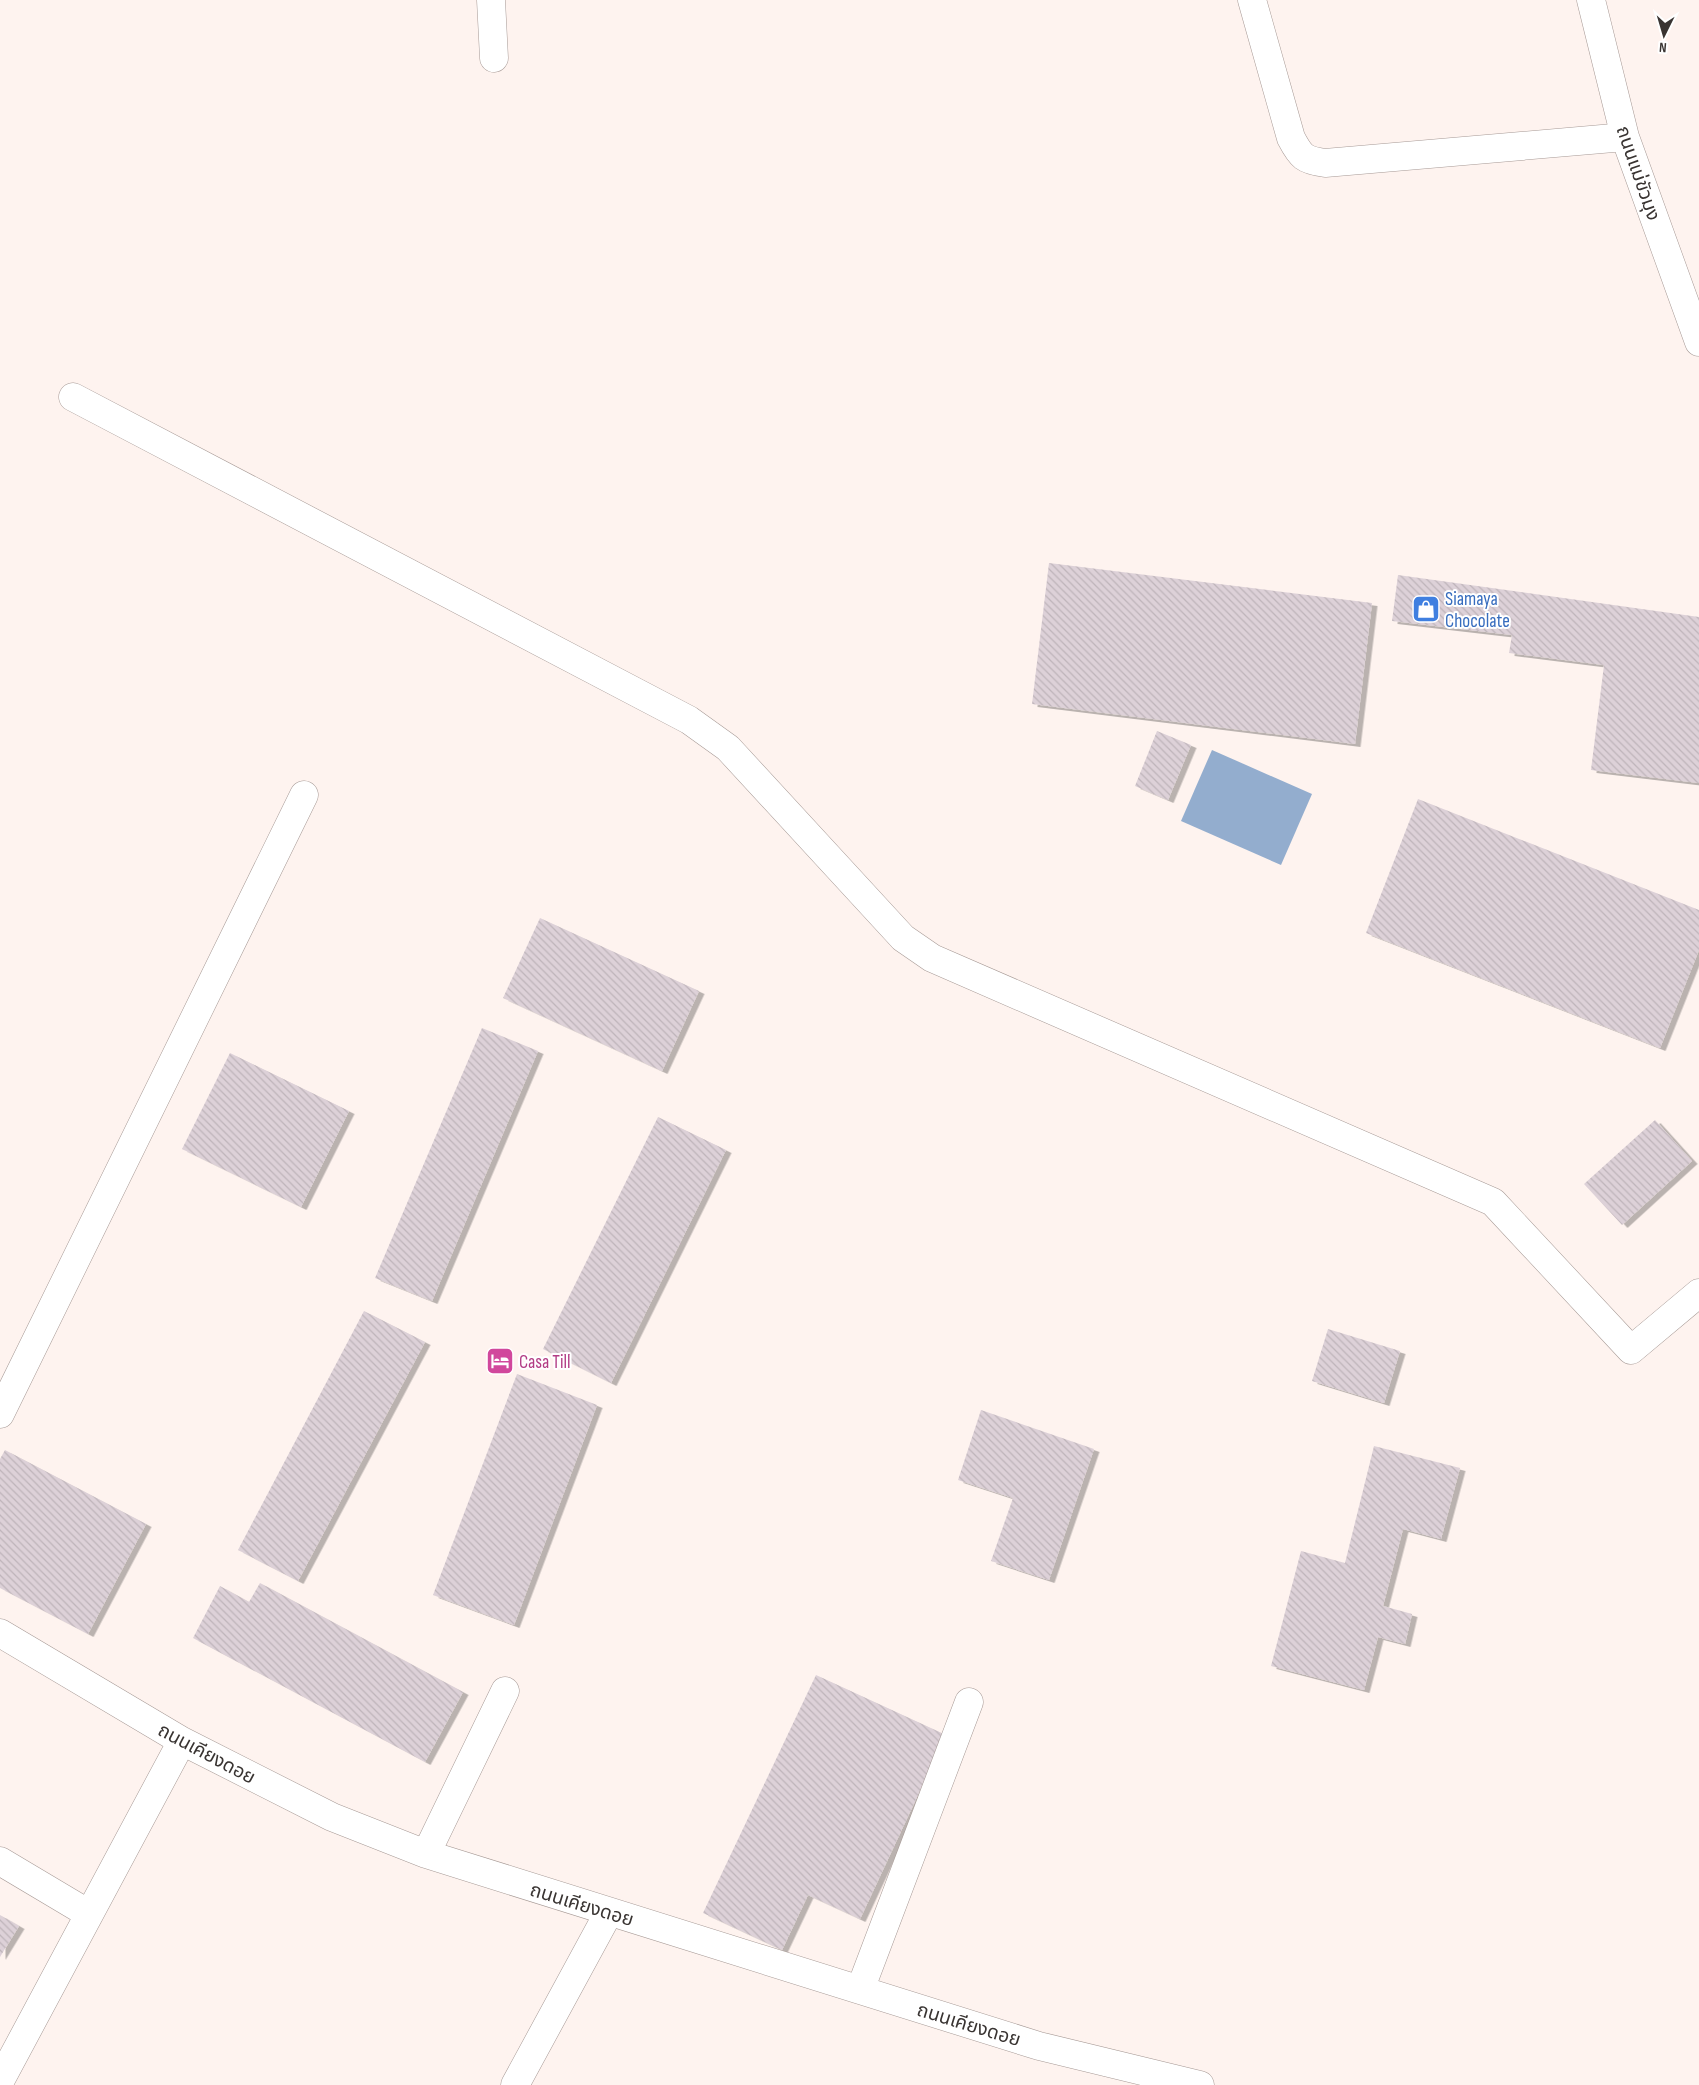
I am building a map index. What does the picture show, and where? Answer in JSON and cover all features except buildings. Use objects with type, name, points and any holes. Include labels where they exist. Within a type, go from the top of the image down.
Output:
[{"type":"street","points":[[491,0],[494,58]]},
{"type":"street","points":[[1252,0],[1291,138],[1300,155],[1313,161],[1325,163],[1625,137]]},
{"type":"street","name":"ถนนแม่ขัวมุง","points":[[1591,0],[1625,137],[1699,342]]},
{"type":"street","points":[[73,398],[689,720],[728,748],[903,938],[932,958],[1493,1202],[1631,1350],[1699,1293]]},
{"type":"street","points":[[0,1414],[304,795]]},
{"type":"street","name":"ถนนเคียงดอย","points":[[0,1633],[182,1741],[332,1818],[426,1854],[1039,2046],[1200,2085]]},
{"type":"street","points":[[426,1854],[505,1690]]},
{"type":"street","points":[[860,1990],[969,1702]]},
{"type":"street","points":[[0,2080],[182,1741]]},
{"type":"street","points":[[0,1861],[89,1914]]},
{"type":"street","points":[[515,2085],[608,1912]]},
{"type":"water","points":[[1212,750],[1312,794],[1281,865],[1181,821]]},
{"type":"place","name":"Siamaya Chocolate","points":[[1426,609]]},
{"type":"place","name":"Casa Till","points":[[500,1361]]}]
